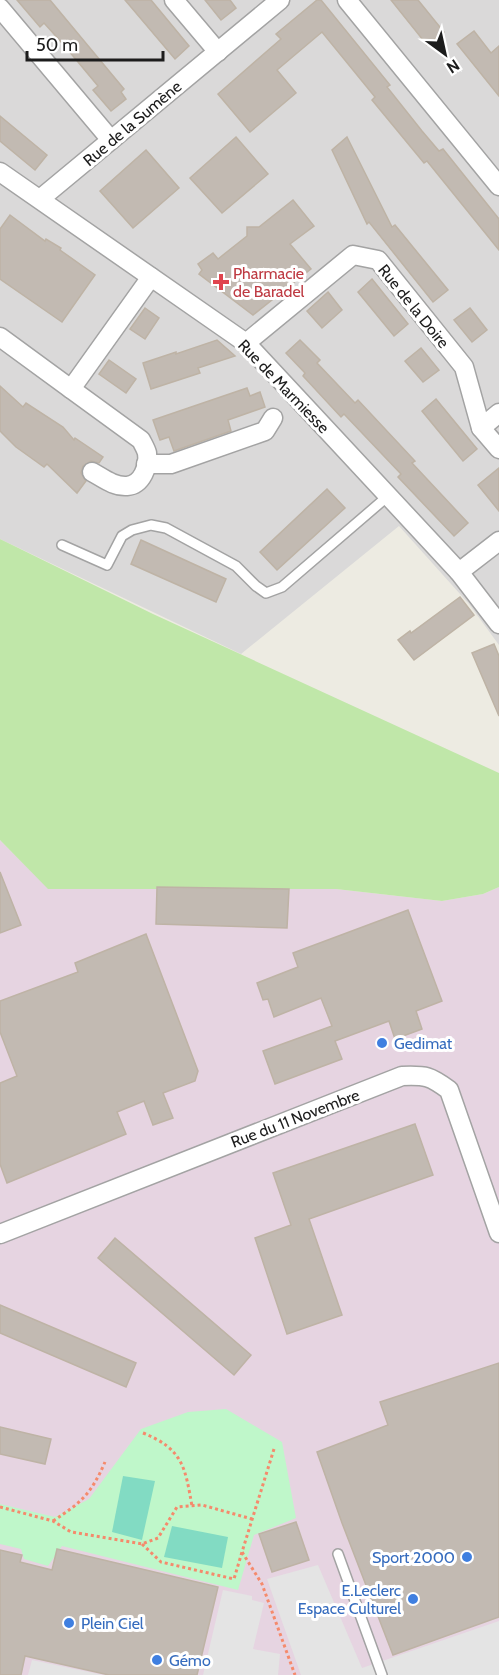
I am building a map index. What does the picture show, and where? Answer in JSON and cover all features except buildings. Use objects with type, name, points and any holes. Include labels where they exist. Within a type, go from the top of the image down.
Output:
[{"type":"street","points":[[174,0],[218,51]]},
{"type":"street","name":"Rue de la Sumène","points":[[40,199],[280,0]]},
{"type":"street","points":[[347,0],[499,186]]},
{"type":"street","points":[[0,8],[111,140]]},
{"type":"street","name":"Rue de Marmiesse","points":[[0,172],[246,344],[459,572],[499,624]]},
{"type":"street","name":"Rue de la Doire","points":[[246,344],[353,255],[378,260],[464,367],[480,428]]},
{"type":"street","points":[[71,389],[151,277]]},
{"type":"street","points":[[0,338],[141,440],[147,452],[145,471],[138,483],[128,486],[114,485],[92,472]]},
{"type":"street","points":[[499,413],[480,428],[499,449]]},
{"type":"street","points":[[146,464],[171,464],[265,431],[273,418]]},
{"type":"street","points":[[459,572],[499,541]]},
{"type":"street","name":"Rue du 11 Novembre","points":[[0,1234],[402,1076],[423,1075],[449,1090],[499,1233]]},
{"type":"lane","points":[[62,545],[107,565],[122,536],[132,530],[151,525],[166,528],[236,566],[266,593],[282,587],[388,496]]},
{"type":"lane","points":[[338,1554],[382,1675]]},
{"type":"path","points":[[143,1433],[160,1440],[176,1453],[186,1474],[192,1506]]},
{"type":"path","points":[[142,1544],[161,1562],[234,1579],[274,1449]]},
{"type":"path","points":[[53,1521],[76,1506],[95,1485],[105,1462]]},
{"type":"path","points":[[0,1507],[53,1521],[72,1532],[142,1544],[158,1538],[177,1507],[202,1505],[252,1519]]},
{"type":"path","points":[[242,1552],[262,1584],[295,1675]]},
{"type":"shaded area","points":[[0,0],[499,0],[499,645],[469,604],[399,526],[241,654],[0,539]]},
{"type":"shaded area","points":[[0,840],[49,889],[336,889],[442,901],[483,894],[499,887],[499,1675],[0,1675]]},
{"type":"shaded area","points":[[318,1565],[362,1668],[499,1621],[499,1675],[301,1675],[267,1579]]},
{"type":"shaded area","points":[[223,1590],[252,1596],[252,1600],[264,1603],[253,1649],[280,1654],[278,1675],[203,1675]]},
{"type":"shaded area","points":[[32,1660],[103,1675],[28,1675]]},
{"type":"green space","points":[[0,539],[153,614],[499,773],[499,887],[483,894],[442,901],[336,889],[48,889],[0,840]]},
{"type":"green space","points":[[226,1409],[282,1442],[296,1518],[254,1535],[238,1590],[62,1546],[48,1566],[24,1559],[21,1549],[0,1544],[0,1504],[55,1517],[89,1499],[141,1429],[188,1412]]},
{"type":"green space","points":[[123,1476],[155,1481],[142,1540],[112,1532]]},
{"type":"green space","points":[[172,1526],[228,1537],[222,1568],[164,1557]]},
{"type":"place","name":"Pharmacie de Baradel","points":[[221,282]]},
{"type":"place","name":"Gedimat","points":[[382,1043]]},
{"type":"place","name":"Sport 2000","points":[[467,1557]]},
{"type":"place","name":"E.Leclerc Espace Culturel","points":[[413,1599]]},
{"type":"place","name":"Plein Ciel","points":[[69,1623]]},
{"type":"place","name":"Gémo","points":[[157,1660]]}]
